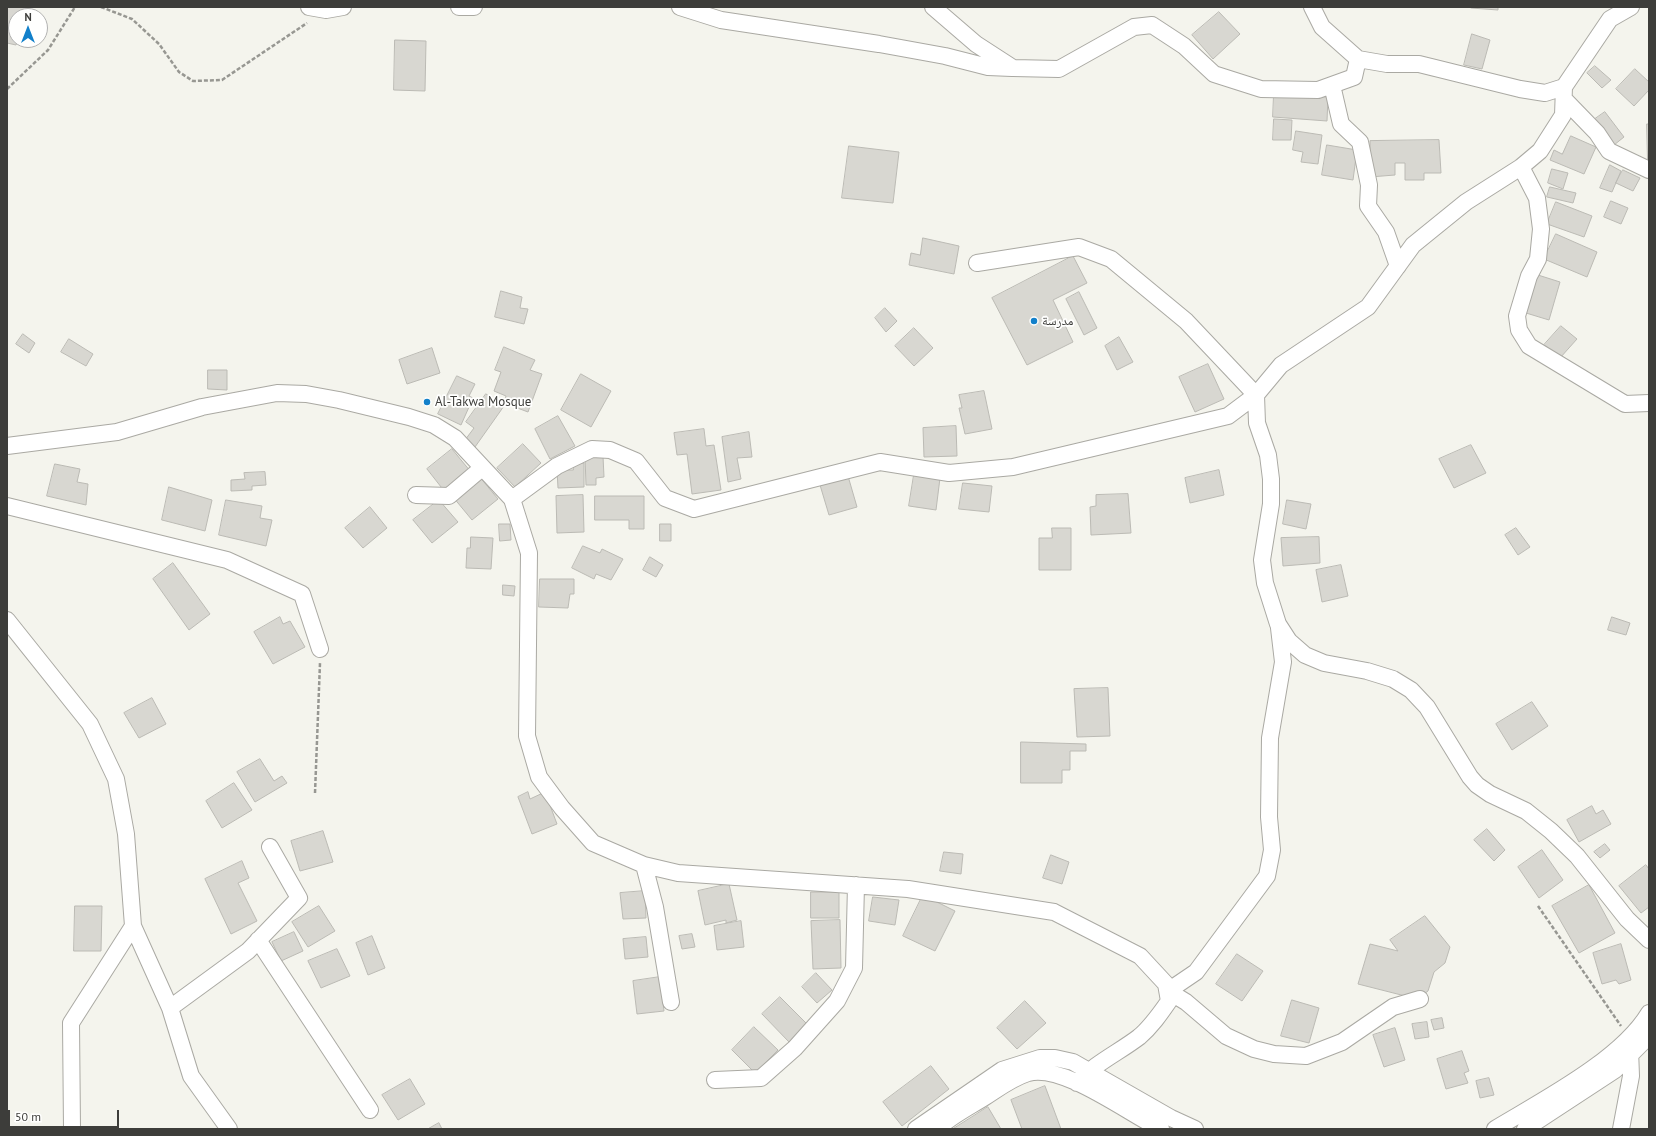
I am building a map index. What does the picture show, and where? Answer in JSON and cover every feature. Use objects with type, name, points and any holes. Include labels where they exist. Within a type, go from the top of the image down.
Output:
[{"type":"street","points":[[309,7],[326,10],[343,7]]},
{"type":"street","points":[[459,7],[474,7]]},
{"type":"street","points":[[680,7],[721,20],[879,44],[945,56],[988,67],[1013,68],[1059,69],[1134,27],[1152,25],[1184,46],[1214,74],[1261,89],[1318,90],[1354,77],[1358,60]]},
{"type":"street","points":[[933,7],[976,44],[1013,68]]},
{"type":"street","points":[[1312,7],[1322,26],[1358,60],[1387,64],[1419,64],[1520,89],[1545,93],[1564,100],[1597,133],[1609,151],[1649,170]]},
{"type":"street","points":[[512,499],[557,466],[592,450],[610,450],[636,461],[665,498],[694,509],[880,462],[949,473],[1014,467],[1228,416],[1256,395],[1281,365],[1368,307],[1413,245],[1466,202],[1521,167],[1540,151],[1564,100],[1610,19],[1631,7]]},
{"type":"street","points":[[1332,84],[1341,124],[1360,142],[1369,185],[1368,206],[1386,232],[1398,266]]},
{"type":"street","points":[[1545,93],[1564,100]]},
{"type":"street","points":[[1521,167],[1537,198],[1541,228],[1538,259],[1529,276],[1517,316],[1519,330],[1529,346],[1625,404],[1649,403]]},
{"type":"street","points":[[977,263],[1079,248],[1111,259],[1186,321],[1256,395],[1257,423],[1268,455],[1271,479],[1271,504],[1262,560],[1265,583],[1278,624],[1283,662],[1270,738],[1269,817],[1272,850],[1267,876],[1196,972],[1168,991]]},
{"type":"street","points":[[7,446],[117,432],[202,407],[277,393],[306,394],[339,400],[434,425],[455,438],[512,499],[529,553],[526,736],[539,777],[562,808],[593,843],[644,865],[678,873],[908,889],[1054,912],[1140,956],[1166,984],[1168,991],[1169,1001],[1156,1020],[1140,1036],[1088,1070],[1077,1083]]},
{"type":"street","points":[[416,495],[449,496],[482,468]]},
{"type":"street","points":[[7,506],[227,560],[296,591],[302,594],[320,648]]},
{"type":"street","points":[[7,620],[90,724],[116,779],[126,834],[133,926],[170,1008],[191,1076],[230,1129]]},
{"type":"street","points":[[1278,624],[1290,641],[1305,655],[1324,663],[1367,671],[1393,679],[1411,690],[1428,707],[1470,777],[1477,785],[1490,794],[1526,811],[1551,831],[1577,856],[1627,919],[1649,940]]},
{"type":"street","points":[[170,1008],[248,951],[299,898],[270,847]]},
{"type":"street","points":[[644,865],[655,907],[671,1002]]},
{"type":"street","points":[[715,1080],[761,1078],[795,1048],[837,1001],[854,968],[856,885]]},
{"type":"street","points":[[72,1129],[71,1023],[133,926]]},
{"type":"street","points":[[258,940],[370,1110]]},
{"type":"street","points":[[1168,991],[1186,1002],[1226,1036],[1254,1049],[1274,1054],[1306,1056],[1342,1042],[1393,1007],[1420,999]]},
{"type":"street","points":[[1495,1129],[1589,1071],[1629,1038],[1644,1022],[1649,1013]]},
{"type":"street","points":[[1526,1129],[1616,1070],[1649,1036]]},
{"type":"street","points":[[1621,1129],[1631,1076],[1629,1038]]},
{"type":"street","points":[[916,1129],[1002,1070],[1040,1058],[1055,1058],[1073,1062],[1171,1118],[1195,1129]]},
{"type":"street","points":[[937,1129],[1012,1080],[1029,1073],[1044,1071],[1059,1075],[1077,1083],[1161,1129]]},
{"type":"path","points":[[7,89],[48,50],[74,7]]},
{"type":"path","points":[[101,7],[132,19],[159,44],[179,72],[192,81],[222,80],[326,10]]},
{"type":"path","points":[[315,792],[320,648]]},
{"type":"path","points":[[1538,906],[1629,1038]]},
{"type":"building","points":[[7,7],[28,7],[8,8],[7,43]]},
{"type":"building","points":[[1498,7],[1498,10],[1471,8]]},
{"type":"building","points":[[1219,12],[1240,34],[1213,59],[1192,35]]},
{"type":"building","points":[[1472,34],[1490,40],[1482,69],[1464,65]]},
{"type":"building","points":[[395,40],[426,41],[425,91],[394,90]]},
{"type":"building","points":[[1595,66],[1611,80],[1602,88],[1587,73]]},
{"type":"building","points":[[1635,69],[1649,82],[1649,90],[1634,106],[1616,89]]},
{"type":"building","points":[[1274,94],[1328,97],[1327,121],[1273,117]]},
{"type":"building","points":[[1605,112],[1624,137],[1614,145],[1595,119]]},
{"type":"building","points":[[1274,119],[1292,120],[1291,140],[1273,140]]},
{"type":"building","points":[[1647,124],[1649,124],[1649,163],[1648,163]]},
{"type":"building","points":[[1296,131],[1322,135],[1318,164],[1301,162],[1303,152],[1293,150]]},
{"type":"building","points":[[1571,136],[1596,147],[1584,174],[1550,160],[1554,150],[1562,154]]},
{"type":"building","points":[[1439,140],[1441,173],[1424,173],[1424,180],[1405,180],[1405,163],[1395,163],[1395,175],[1370,177],[1370,141]]},
{"type":"building","points":[[1327,145],[1357,150],[1353,180],[1322,175]]},
{"type":"building","points":[[849,146],[899,152],[893,203],[842,198]]},
{"type":"building","points":[[1610,165],[1621,171],[1612,192],[1600,188]]},
{"type":"building","points":[[1552,169],[1568,173],[1563,189],[1548,183]]},
{"type":"building","points":[[1623,170],[1640,178],[1633,191],[1616,183]]},
{"type":"building","points":[[1550,187],[1576,193],[1573,203],[1547,197]]},
{"type":"building","points":[[1611,201],[1628,208],[1621,224],[1604,217]]},
{"type":"building","points":[[1556,202],[1592,216],[1584,237],[1547,224]]},
{"type":"building","points":[[1556,234],[1597,252],[1587,277],[1544,259]]},
{"type":"building","points":[[923,238],[959,246],[954,274],[909,265],[911,253],[920,255]]},
{"type":"building","name":"مدرسة","points":[[1073,256],[1087,283],[1053,300],[1073,342],[1027,365],[992,298]]},
{"type":"building","points":[[1538,275],[1560,282],[1549,320],[1526,313]]},
{"type":"building","points":[[501,291],[522,297],[520,308],[528,309],[524,324],[495,317]]},
{"type":"building","points":[[1079,292],[1097,328],[1084,335],[1066,299]]},
{"type":"building","points":[[885,308],[897,321],[886,332],[875,318]]},
{"type":"building","points":[[1561,326],[1577,339],[1560,358],[1544,345]]},
{"type":"building","points":[[914,328],[933,348],[914,366],[895,346]]},
{"type":"building","points":[[23,334],[35,343],[29,353],[16,344]]},
{"type":"building","points":[[1119,337],[1133,362],[1117,370],[1105,346]]},
{"type":"building","points":[[69,339],[93,354],[86,366],[61,352]]},
{"type":"building","points":[[504,347],[535,360],[530,370],[542,374],[528,412],[504,403],[506,396],[494,391],[501,372],[495,370]]},
{"type":"building","points":[[432,348],[440,373],[407,384],[399,360]]},
{"type":"building","points":[[1208,364],[1224,399],[1195,412],[1179,377]]},
{"type":"building","points":[[208,370],[227,370],[227,390],[208,389]]},
{"type":"building","points":[[581,374],[611,391],[591,427],[561,410]]},
{"type":"building","points":[[457,376],[475,384],[469,396],[473,398],[461,425],[438,414]]},
{"type":"building","points":[[984,391],[992,429],[965,434],[959,408],[962,408],[959,395]]},
{"type":"building","points":[[486,394],[504,406],[475,447],[465,440],[474,428],[466,422]]},
{"type":"building","points":[[558,416],[575,446],[550,459],[535,429]]},
{"type":"building","points":[[956,426],[957,456],[924,457],[923,428]]},
{"type":"building","points":[[704,429],[706,446],[714,445],[721,490],[692,494],[687,454],[677,455],[674,433]]},
{"type":"building","points":[[749,432],[752,457],[737,458],[741,479],[728,482],[722,437]]},
{"type":"building","points":[[523,444],[541,463],[515,487],[497,468]]},
{"type":"building","points":[[1471,445],[1486,473],[1454,488],[1439,459]]},
{"type":"building","points":[[452,449],[471,472],[445,492],[427,469]]},
{"type":"building","points":[[603,456],[604,477],[596,478],[596,485],[586,485],[585,457]]},
{"type":"building","points":[[573,463],[584,463],[584,487],[558,488],[557,470],[573,470]]},
{"type":"building","points":[[55,464],[80,469],[77,482],[88,484],[86,505],[47,496]]},
{"type":"building","points":[[1219,470],[1224,495],[1190,503],[1185,478]]},
{"type":"building","points":[[265,472],[266,485],[252,486],[252,490],[231,491],[231,480],[245,479],[244,473]]},
{"type":"building","points":[[914,475],[940,478],[936,510],[909,506]]},
{"type":"building","points":[[479,476],[498,499],[472,520],[453,497]]},
{"type":"building","points":[[848,476],[857,507],[829,515],[820,485]]},
{"type":"building","points":[[963,483],[992,486],[989,512],[959,509]]},
{"type":"building","points":[[169,487],[212,500],[205,531],[162,520]]},
{"type":"building","points":[[1128,494],[1131,533],[1091,535],[1090,507],[1096,506],[1096,495]]},
{"type":"building","points":[[583,495],[584,532],[557,533],[556,496]]},
{"type":"building","points":[[595,496],[644,496],[644,529],[629,529],[629,520],[595,520]]},
{"type":"building","points":[[226,500],[262,506],[260,518],[272,520],[266,546],[219,535]]},
{"type":"building","points":[[439,500],[458,522],[432,543],[413,520]]},
{"type":"building","points":[[1287,500],[1311,504],[1306,529],[1283,524]]},
{"type":"building","points":[[370,507],[387,528],[363,548],[345,528]]},
{"type":"building","points":[[499,524],[510,524],[511,540],[500,541]]},
{"type":"building","points":[[660,524],[671,524],[671,541],[660,541]]},
{"type":"building","points":[[1052,528],[1071,528],[1071,570],[1039,570],[1039,538],[1052,538]]},
{"type":"building","points":[[1516,528],[1530,547],[1518,555],[1505,535]]},
{"type":"building","points":[[471,537],[493,538],[491,569],[466,568],[467,548],[470,548]]},
{"type":"building","points":[[1319,537],[1320,563],[1283,566],[1281,538]]},
{"type":"building","points":[[583,546],[600,553],[602,549],[623,559],[611,580],[596,574],[594,579],[572,568]]},
{"type":"building","points":[[650,557],[663,565],[656,577],[643,570]]},
{"type":"building","points":[[173,563],[210,614],[189,630],[153,579]]},
{"type":"building","points":[[1341,565],[1348,596],[1322,602],[1316,570]]},
{"type":"building","points":[[540,579],[574,579],[574,594],[570,594],[568,608],[539,607]]},
{"type":"building","points":[[503,585],[515,586],[514,596],[503,595]]},
{"type":"building","points":[[280,617],[283,624],[290,621],[305,647],[273,664],[254,632]]},
{"type":"building","points":[[1612,617],[1630,623],[1626,635],[1608,630]]},
{"type":"building","points":[[1108,688],[1110,736],[1077,737],[1074,689]]},
{"type":"building","points":[[152,698],[166,724],[139,738],[124,713]]},
{"type":"building","points":[[1532,702],[1548,726],[1512,750],[1496,724]]},
{"type":"building","points":[[1021,742],[1086,744],[1086,751],[1070,751],[1070,770],[1062,770],[1062,783],[1021,783]]},
{"type":"building","points":[[260,759],[274,781],[282,776],[287,783],[255,802],[237,772]]},
{"type":"building","points":[[234,783],[252,810],[222,828],[206,801]]},
{"type":"building","points":[[528,792],[530,799],[545,792],[557,824],[532,834],[518,797]]},
{"type":"building","points":[[1592,806],[1596,814],[1603,810],[1611,824],[1579,842],[1567,820]]},
{"type":"building","points":[[1487,829],[1505,850],[1494,861],[1474,840]]},
{"type":"building","points":[[323,831],[333,862],[300,871],[291,841]]},
{"type":"building","points":[[1605,844],[1610,850],[1600,858],[1594,852]]},
{"type":"building","points":[[1542,850],[1563,880],[1539,898],[1518,867]]},
{"type":"building","points":[[944,852],[963,854],[961,874],[940,871]]},
{"type":"building","points":[[1051,855],[1069,862],[1062,884],[1043,878]]},
{"type":"building","points":[[242,861],[249,878],[238,883],[257,921],[231,934],[205,879]]},
{"type":"building","points":[[1646,865],[1649,869],[1649,907],[1641,913],[1619,886]]},
{"type":"building","points":[[729,884],[737,920],[726,923],[726,920],[705,925],[698,891]]},
{"type":"building","points":[[1589,885],[1615,933],[1579,953],[1552,906]]},
{"type":"building","points":[[645,891],[646,918],[623,919],[620,893]]},
{"type":"building","points":[[811,892],[839,892],[839,918],[811,918]]},
{"type":"building","points":[[923,895],[955,911],[935,951],[903,936]]},
{"type":"building","points":[[873,897],[899,900],[895,925],[869,921]]},
{"type":"building","points":[[75,906],[102,906],[101,951],[74,951]]},
{"type":"building","points":[[319,906],[335,931],[308,947],[292,922]]},
{"type":"building","points":[[1425,916],[1450,947],[1445,963],[1434,972],[1428,991],[1417,999],[1358,984],[1370,944],[1398,951],[1390,940]]},
{"type":"building","points":[[840,920],[841,968],[813,969],[811,921]]},
{"type":"building","points":[[741,921],[744,947],[717,950],[714,926]]},
{"type":"building","points":[[294,932],[303,951],[281,961],[272,942]]},
{"type":"building","points":[[692,934],[695,947],[682,949],[679,936]]},
{"type":"building","points":[[372,936],[385,968],[368,975],[356,943]]},
{"type":"building","points":[[646,937],[648,957],[625,959],[623,939]]},
{"type":"building","points":[[1621,944],[1631,980],[1619,984],[1616,980],[1602,984],[1593,953]]},
{"type":"building","points":[[337,949],[350,976],[321,988],[308,961]]},
{"type":"building","points":[[1237,954],[1263,971],[1242,1001],[1216,984]]},
{"type":"building","points":[[816,973],[832,990],[817,1003],[802,987]]},
{"type":"building","points":[[660,977],[664,1011],[637,1014],[633,981]]},
{"type":"building","points":[[780,997],[807,1024],[789,1042],[762,1014]]},
{"type":"building","points":[[1292,1000],[1319,1008],[1309,1043],[1281,1036]]},
{"type":"building","points":[[1025,1001],[1046,1023],[1017,1049],[997,1028]]},
{"type":"building","points":[[1442,1018],[1444,1028],[1434,1030],[1431,1020]]},
{"type":"building","points":[[1427,1022],[1429,1037],[1415,1039],[1412,1024]]},
{"type":"building","points":[[754,1027],[778,1050],[755,1073],[732,1050]]},
{"type":"building","points":[[1395,1028],[1405,1060],[1384,1067],[1373,1035]]},
{"type":"building","points":[[1462,1051],[1469,1071],[1464,1073],[1468,1083],[1446,1089],[1437,1059]]},
{"type":"building","points":[[931,1066],[949,1089],[902,1126],[883,1102]]},
{"type":"building","points":[[1489,1078],[1494,1095],[1480,1098],[1476,1081]]},
{"type":"building","points":[[410,1079],[425,1104],[398,1120],[382,1095]]},
{"type":"building","points":[[1045,1086],[1061,1129],[1022,1129],[1011,1100]]},
{"type":"building","points":[[988,1107],[1001,1129],[953,1129]]},
{"type":"building","points":[[439,1123],[442,1129],[428,1129]]},
{"type":"place","name":"مدرسة","points":[[1034,321]]},
{"type":"place","name":"Al-Takwa Mosque","points":[[427,402]]}]
